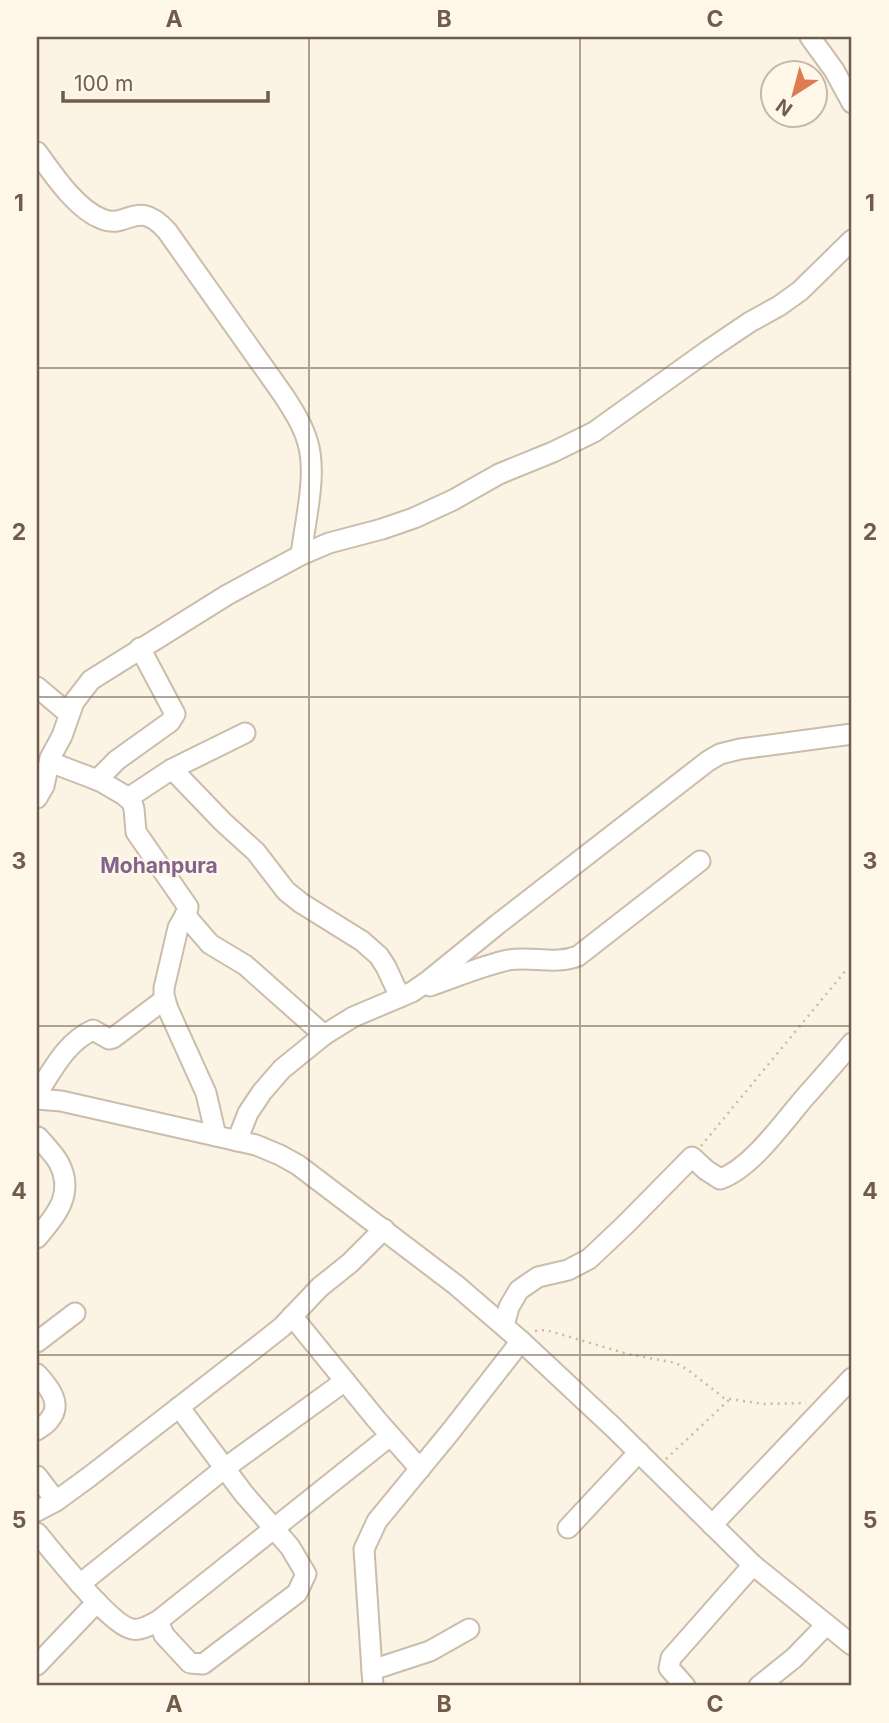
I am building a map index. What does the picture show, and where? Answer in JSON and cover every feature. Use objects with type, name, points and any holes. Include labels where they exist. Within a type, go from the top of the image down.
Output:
[{"type":"street","points":[[810,37],[852,103]]},
{"type":"street","points":[[37,152],[61,185],[81,206],[100,219],[109,221],[142,215],[158,221],[284,396],[307,439],[311,455],[312,473],[301,555]]},
{"type":"street","points":[[37,798],[44,786],[46,760],[62,736],[74,702],[91,680],[227,595],[301,555],[329,543],[414,518],[499,474],[594,432],[710,349],[800,291],[852,240]]},
{"type":"street","points":[[97,780],[117,760],[170,722],[175,714],[140,648]]},
{"type":"street","points":[[37,687],[69,714]]},
{"type":"street","points":[[128,799],[172,769],[246,733]]},
{"type":"street","points":[[406,994],[428,981],[720,754],[852,734]]},
{"type":"street","points":[[46,760],[97,780],[132,802],[136,832],[188,907],[178,928],[164,988],[165,999],[206,1093],[216,1136]]},
{"type":"street","points":[[172,769],[256,852],[286,891],[362,941],[379,957],[406,994]]},
{"type":"street","points":[[237,1141],[248,1113],[262,1092],[282,1069],[324,1035],[354,1017],[406,994],[506,961],[526,958],[562,961],[578,956],[700,861]]},
{"type":"street","points":[[185,915],[210,944],[245,965],[324,1035]]},
{"type":"street","points":[[165,999],[113,1038],[109,1039],[93,1030],[88,1032],[64,1053],[37,1096],[256,1145],[298,1165],[456,1285],[504,1326],[639,1452],[752,1565],[852,1645]]},
{"type":"street","points":[[504,1326],[509,1307],[519,1290],[538,1277],[568,1270],[589,1259],[692,1157],[720,1179],[741,1168],[852,1043]]},
{"type":"street","points":[[37,1238],[65,1198],[65,1177],[58,1161],[38,1137]]},
{"type":"street","points":[[37,1511],[56,1501],[263,1342],[384,1229]]},
{"type":"street","points":[[37,1342],[75,1313]]},
{"type":"street","points":[[292,1316],[420,1469]]},
{"type":"street","points":[[469,1629],[372,1678],[364,1549],[377,1521],[521,1341]]},
{"type":"street","points":[[37,1374],[54,1398],[55,1410],[50,1420],[37,1430]]},
{"type":"street","points":[[712,1525],[852,1378]]},
{"type":"street","points":[[80,1584],[225,1468],[345,1381]]},
{"type":"street","points":[[158,1621],[164,1635],[190,1663],[203,1664],[296,1593],[306,1574],[290,1547],[225,1468],[180,1407]]},
{"type":"street","points":[[37,1533],[80,1584],[117,1622],[128,1629],[139,1630],[158,1621],[390,1436]]},
{"type":"street","points":[[568,1528],[639,1452]]},
{"type":"street","points":[[37,1476],[56,1501]]},
{"type":"street","points":[[685,1686],[669,1668],[671,1658],[752,1565]]},
{"type":"street","points":[[37,1665],[97,1602]]},
{"type":"street","points":[[759,1686],[794,1658],[826,1625]]},
{"type":"path","points":[[692,1157],[847,969]]},
{"type":"path","points":[[521,1341],[531,1332],[545,1330],[628,1354],[676,1363],[724,1398],[764,1405],[830,1401]]},
{"type":"path","points":[[655,1468],[730,1399]]},
{"type":"district","name":"Mohanpura","points":[[159,866]]}]
